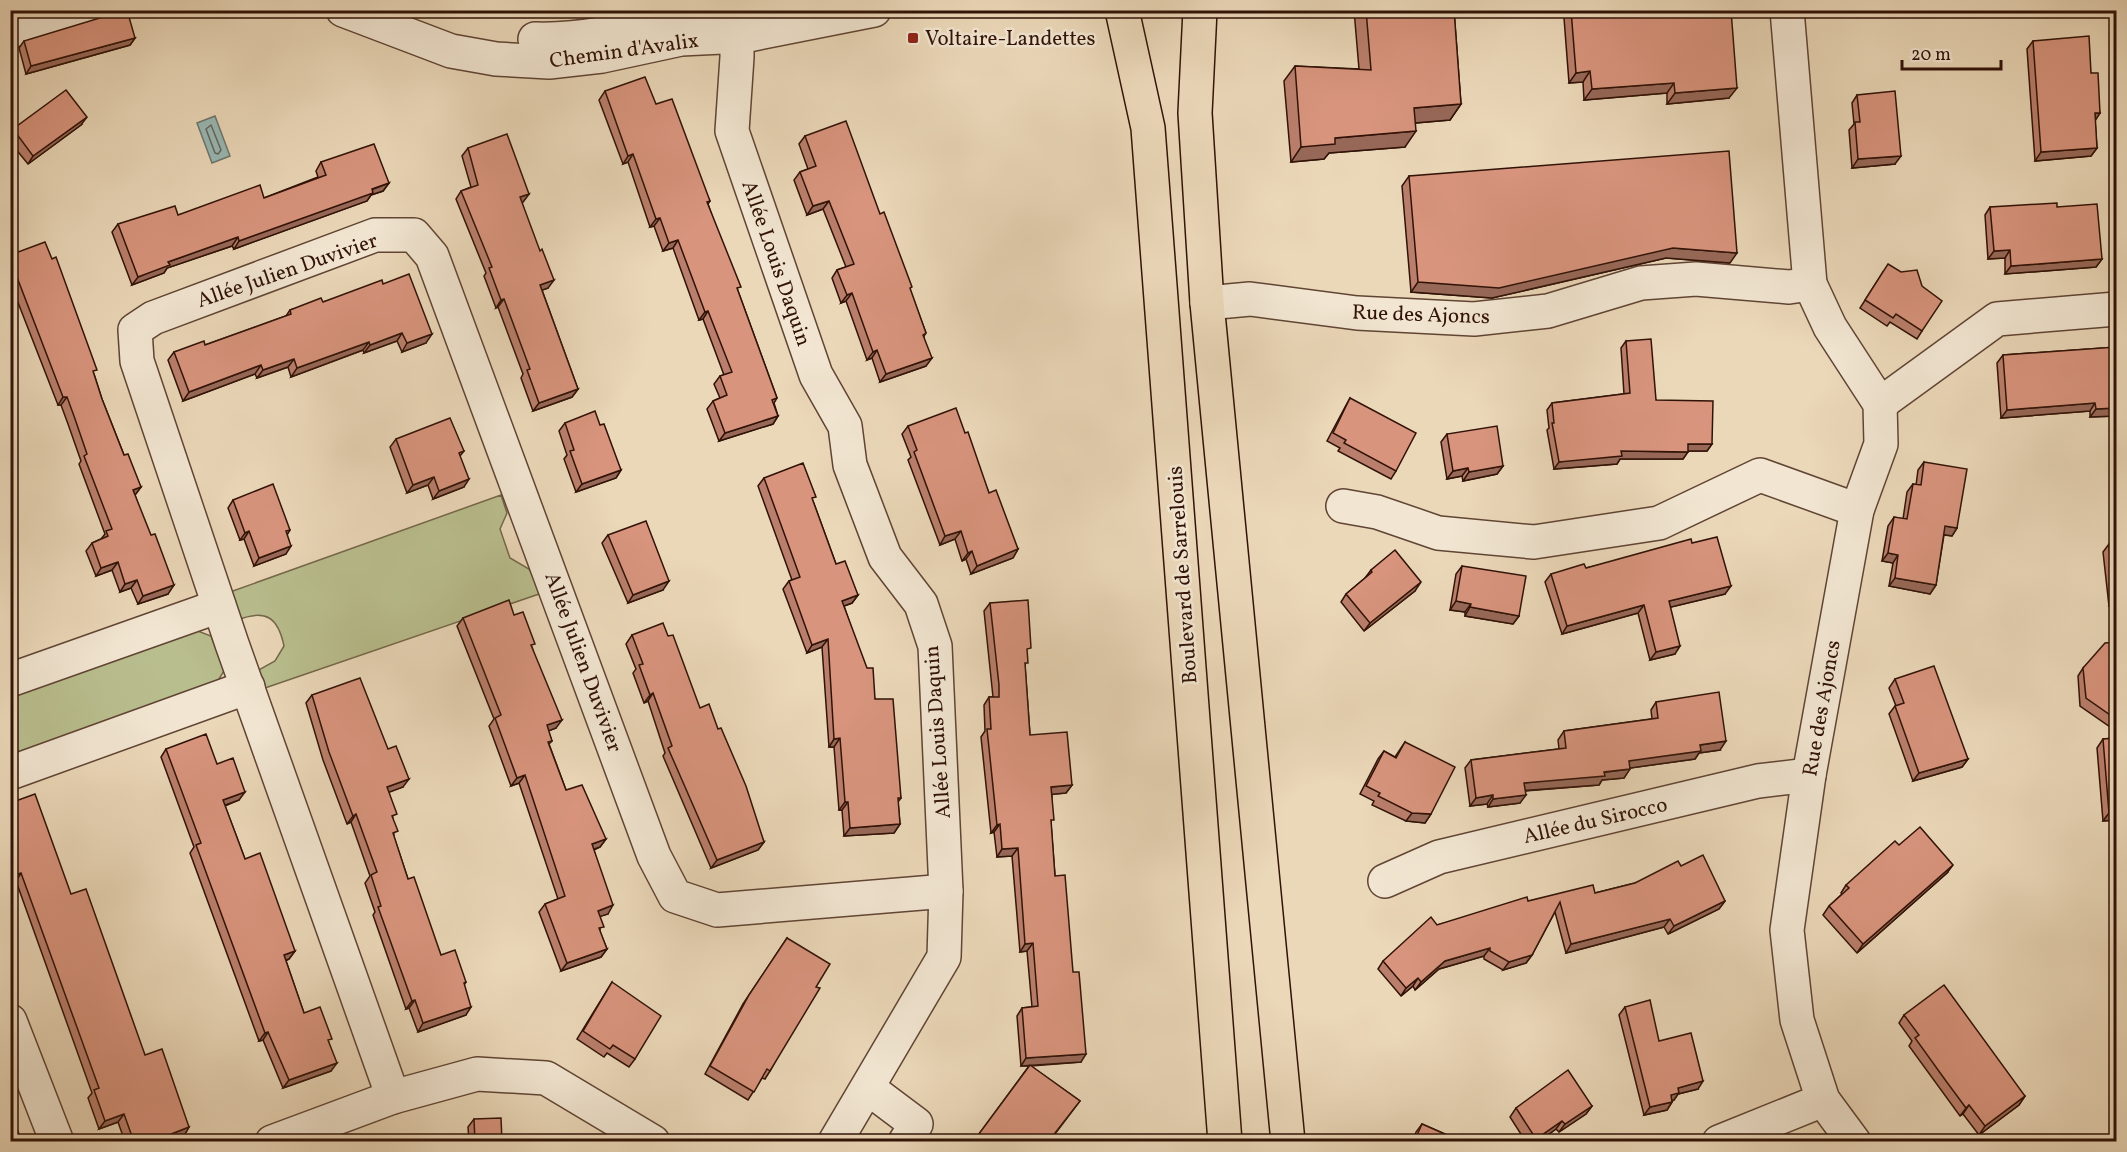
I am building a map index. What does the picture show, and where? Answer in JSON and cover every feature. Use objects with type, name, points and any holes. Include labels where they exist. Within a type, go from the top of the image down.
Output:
[{"type":"main road","name":"Boulevard de Sarrelouis","points":[[1122,10],[1148,128],[1225,1142]]},
{"type":"main road","points":[[1200,10],[1195,113],[1207,303],[1288,1142]]},
{"type":"street","points":[[10,31],[88,10]]},
{"type":"street","name":"Chemin d'Avalix","points":[[343,10],[451,51],[496,59],[549,62],[602,56],[737,24],[874,10]]},
{"type":"street","name":"Chemin d'Avalix","points":[[401,10],[467,32],[512,39],[551,40],[620,30],[714,10]]},
{"type":"street","points":[[1787,10],[1810,284],[1830,327],[1880,404],[1997,319],[2116,309]]},
{"type":"street","name":"Allée Louis Daquin","points":[[737,24],[732,131],[816,375],[845,426],[850,465],[885,557],[921,604],[935,646],[946,891],[944,957],[835,1142]]},
{"type":"street","name":"Allée Julien Duvivier","points":[[393,1097],[219,606],[137,361],[135,330],[153,318],[375,235],[414,235],[432,256],[654,856],[675,896],[717,910],[946,891]]},
{"type":"street","name":"Rue des Ajoncs","points":[[1207,303],[1250,299],[1357,313],[1474,319],[1548,311],[1641,283],[1696,279],[1790,286],[1810,284]]},
{"type":"street","name":"Rue des Ajoncs","points":[[1854,1142],[1823,1100],[1797,1020],[1787,930],[1809,775],[1857,510],[1881,444],[1880,404]]},
{"type":"street","points":[[1343,506],[1377,512],[1438,533],[1534,542],[1659,523],[1760,475],[1857,510]]},
{"type":"street","points":[[10,680],[219,606]]},
{"type":"street","points":[[10,773],[248,687]]},
{"type":"street","name":"Allée du Sirocco","points":[[1385,881],[1439,857],[1758,781],[1809,775]]},
{"type":"street","points":[[12,1033],[57,1142]]},
{"type":"street","points":[[272,1142],[393,1097],[477,1074],[546,1078],[653,1142]]},
{"type":"street","points":[[868,1088],[916,1124],[905,1142]]},
{"type":"street","points":[[1719,1142],[1823,1100]]},
{"type":"green space","points":[[501,495],[507,513],[500,529],[510,558],[529,569],[542,593],[262,689],[255,672],[275,661],[284,646],[281,636],[274,622],[269,618],[256,615],[237,620],[230,592]]},
{"type":"green space","points":[[190,628],[211,636],[224,671],[214,687],[11,759],[10,692]]},
{"type":"water","points":[[215,116],[230,156],[212,163],[197,123]]},
{"type":"building","points":[[127,10],[135,38],[31,66],[24,41]]},
{"type":"building","points":[[1366,10],[1454,10],[1461,104],[1414,108],[1416,131],[1335,138],[1335,144],[1301,147],[1295,66],[1371,70]]},
{"type":"building","points":[[1571,10],[1731,10],[1737,88],[1675,93],[1674,83],[1592,89],[1590,71],[1576,73]]},
{"type":"building","points":[[2089,36],[2091,73],[2098,73],[2100,113],[2095,113],[2097,148],[2041,152],[2033,41]]},
{"type":"building","points":[[645,77],[656,104],[672,99],[710,201],[707,202],[741,287],[737,288],[777,398],[772,400],[778,416],[725,433],[713,401],[727,395],[720,376],[732,372],[708,311],[705,312],[678,240],[669,243],[660,218],[656,219],[633,154],[628,156],[605,91]]},
{"type":"building","points":[[66,90],[87,117],[33,156],[13,129]]},
{"type":"building","points":[[1895,91],[1901,156],[1858,159],[1855,122],[1860,122],[1857,95]]},
{"type":"building","points":[[846,121],[880,214],[884,212],[912,287],[910,288],[926,333],[923,335],[932,358],[886,374],[877,350],[873,352],[852,293],[847,295],[837,270],[854,264],[829,201],[813,206],[800,172],[816,166],[805,136]]},
{"type":"building","points":[[507,134],[529,194],[520,197],[540,251],[542,249],[554,280],[540,285],[578,389],[539,403],[527,370],[530,369],[504,299],[501,300],[489,268],[492,267],[461,191],[478,185],[468,148]]},
{"type":"building","points":[[374,144],[389,183],[372,189],[373,193],[239,241],[238,237],[168,262],[170,265],[138,277],[118,224],[175,206],[178,215],[260,185],[264,198],[326,175],[321,162]]},
{"type":"building","points":[[1729,151],[1737,253],[1673,248],[1499,288],[1418,282],[1409,176]]},
{"type":"building","points":[[2057,203],[2057,207],[2097,204],[2102,259],[2011,266],[2010,250],[1994,251],[1990,207]]},
{"type":"building","points":[[45,242],[52,259],[56,257],[97,370],[93,371],[102,399],[124,455],[128,454],[141,487],[133,490],[151,535],[155,534],[174,585],[143,596],[137,580],[125,584],[118,562],[101,568],[92,543],[108,536],[106,531],[112,529],[84,456],[87,454],[67,397],[63,397],[10,259],[10,255]]},
{"type":"building","points":[[1888,264],[1901,272],[1917,270],[1922,286],[1942,301],[1922,331],[1896,314],[1893,318],[1865,300]]},
{"type":"building","points":[[409,274],[432,334],[407,343],[402,333],[370,345],[369,342],[297,368],[294,359],[263,370],[261,365],[189,392],[174,352],[204,341],[205,345],[291,314],[290,310],[321,298],[323,302],[382,280],[383,284]]},
{"type":"building","points":[[1651,339],[1656,400],[1713,401],[1712,444],[1688,444],[1688,452],[1621,451],[1622,456],[1559,462],[1552,423],[1554,423],[1552,403],[1630,393],[1626,341]]},
{"type":"building","points":[[2116,347],[2116,408],[2096,409],[2095,403],[2007,410],[2003,355]]},
{"type":"building","points":[[1350,398],[1416,433],[1396,471],[1344,443],[1346,440],[1333,433]]},
{"type":"building","points":[[956,408],[965,433],[968,432],[989,493],[996,490],[1018,549],[977,566],[972,551],[968,553],[961,531],[945,536],[914,452],[917,450],[908,426]]},
{"type":"building","points":[[595,411],[600,425],[604,424],[621,470],[582,484],[570,451],[574,450],[565,423]]},
{"type":"building","points":[[450,418],[464,451],[459,453],[469,479],[439,491],[434,477],[413,485],[396,439]]},
{"type":"building","points":[[1497,426],[1503,466],[1469,472],[1468,468],[1453,471],[1447,434]]},
{"type":"building","points":[[1924,462],[1967,469],[1957,528],[1945,526],[1936,585],[1895,578],[1898,555],[1888,553],[1894,517],[1907,519],[1913,484],[1921,485]]},
{"type":"building","points":[[803,463],[816,497],[812,498],[836,564],[845,561],[858,595],[842,601],[867,668],[873,668],[875,699],[893,699],[901,798],[898,798],[900,824],[850,828],[848,802],[845,802],[840,738],[834,739],[828,639],[812,645],[789,581],[800,577],[764,478]]},
{"type":"building","points":[[273,484],[290,530],[286,531],[291,546],[259,558],[249,531],[245,533],[233,500]]},
{"type":"building","points":[[646,521],[669,581],[633,595],[608,535]]},
{"type":"building","points":[[1717,537],[1731,586],[1669,601],[1680,646],[1656,652],[1644,605],[1567,626],[1551,574],[1584,564],[1586,568],[1691,539],[1692,543]]},
{"type":"building","points":[[2116,543],[2116,598],[2114,598],[2109,544]]},
{"type":"building","points":[[1395,550],[1421,582],[1370,623],[1346,594]]},
{"type":"building","points":[[1462,566],[1526,576],[1519,616],[1470,607],[1471,604],[1456,601]]},
{"type":"building","points":[[509,600],[514,615],[523,612],[535,644],[531,645],[562,720],[547,725],[552,741],[548,742],[566,790],[582,785],[606,839],[592,844],[613,905],[598,911],[604,927],[599,928],[607,949],[567,963],[545,904],[565,896],[525,775],[517,778],[495,718],[501,715],[463,618]]},
{"type":"building","points":[[1028,600],[1031,648],[1027,649],[1028,663],[1025,663],[1030,735],[1067,732],[1072,785],[1051,787],[1054,820],[1051,820],[1055,876],[1065,875],[1073,972],[1079,972],[1086,1054],[1026,1058],[1022,1008],[1038,1006],[1033,943],[1025,944],[1018,848],[1002,849],[1000,824],[997,825],[987,729],[991,729],[989,697],[999,697],[990,603]]},
{"type":"building","points":[[663,623],[668,636],[673,635],[700,708],[709,704],[718,729],[721,728],[746,786],[764,842],[717,860],[668,748],[672,746],[653,693],[650,695],[639,665],[643,664],[632,635]]},
{"type":"building","points":[[2116,642],[2116,719],[2086,698],[2083,668],[2105,643]]},
{"type":"building","points":[[1934,666],[1968,759],[1919,773],[1895,706],[1904,703],[1895,679]]},
{"type":"building","points":[[360,678],[388,749],[396,746],[409,779],[387,787],[397,814],[392,816],[398,831],[393,833],[408,879],[414,877],[441,955],[455,950],[466,982],[464,983],[471,1007],[423,1023],[415,1000],[412,1001],[378,907],[381,906],[371,875],[377,872],[356,814],[353,816],[329,752],[312,695]]},
{"type":"building","points":[[1719,692],[1726,741],[1700,745],[1701,751],[1629,761],[1630,769],[1604,772],[1605,776],[1524,783],[1526,795],[1493,799],[1493,795],[1476,798],[1471,760],[1566,748],[1564,731],[1658,718],[1656,702]]},
{"type":"building","points":[[206,734],[217,764],[233,758],[245,792],[223,800],[245,859],[260,853],[295,951],[284,955],[304,1013],[320,1007],[332,1039],[328,1040],[337,1063],[289,1080],[268,1032],[265,1033],[196,845],[201,843],[166,749]]},
{"type":"building","points":[[2116,738],[2116,812],[2109,813],[2103,739]]},
{"type":"building","points":[[1405,742],[1455,767],[1431,814],[1412,813],[1378,796],[1380,793],[1366,786],[1384,751],[1396,758]]},
{"type":"building","points":[[35,794],[71,894],[86,889],[145,1055],[162,1049],[189,1127],[151,1142],[134,1142],[124,1114],[105,1121],[94,1090],[99,1088],[21,873],[10,877],[10,803]]},
{"type":"building","points":[[1920,827],[1953,865],[1863,944],[1829,906],[1849,888],[1846,885],[1895,841],[1899,845]]},
{"type":"building","points":[[1703,855],[1725,901],[1674,926],[1670,919],[1571,944],[1560,902],[1532,955],[1509,962],[1490,951],[1490,948],[1445,961],[1421,982],[1418,978],[1406,988],[1383,961],[1431,917],[1437,925],[1527,897],[1528,901],[1593,885],[1595,893],[1635,883],[1678,861],[1681,866]]},
{"type":"building","points":[[787,938],[830,964],[816,987],[820,988],[770,1071],[767,1069],[754,1092],[710,1066],[749,995]]},
{"type":"building","points":[[612,982],[661,1016],[635,1059],[613,1045],[610,1049],[583,1031]]},
{"type":"building","points":[[1944,985],[2025,1096],[1985,1126],[1969,1105],[1966,1108],[1946,1081],[1915,1038],[1919,1035],[1904,1015]]},
{"type":"building","points":[[1650,1000],[1659,1041],[1691,1033],[1703,1081],[1678,1088],[1679,1093],[1671,1095],[1672,1102],[1650,1107],[1625,1007]]},
{"type":"building","points":[[1030,1065],[1080,1101],[1048,1142],[973,1142]]},
{"type":"building","points":[[1568,1070],[1592,1106],[1565,1124],[1562,1121],[1536,1139],[1516,1108]]},
{"type":"building","points":[[10,1110],[22,1142],[10,1142]]},
{"type":"building","points":[[501,1118],[502,1142],[475,1142],[474,1119]]},
{"type":"building","points":[[1422,1124],[1463,1142],[1414,1142]]},
{"type":"place","name":"Voltaire-Landettes","points":[[913,38]]}]
